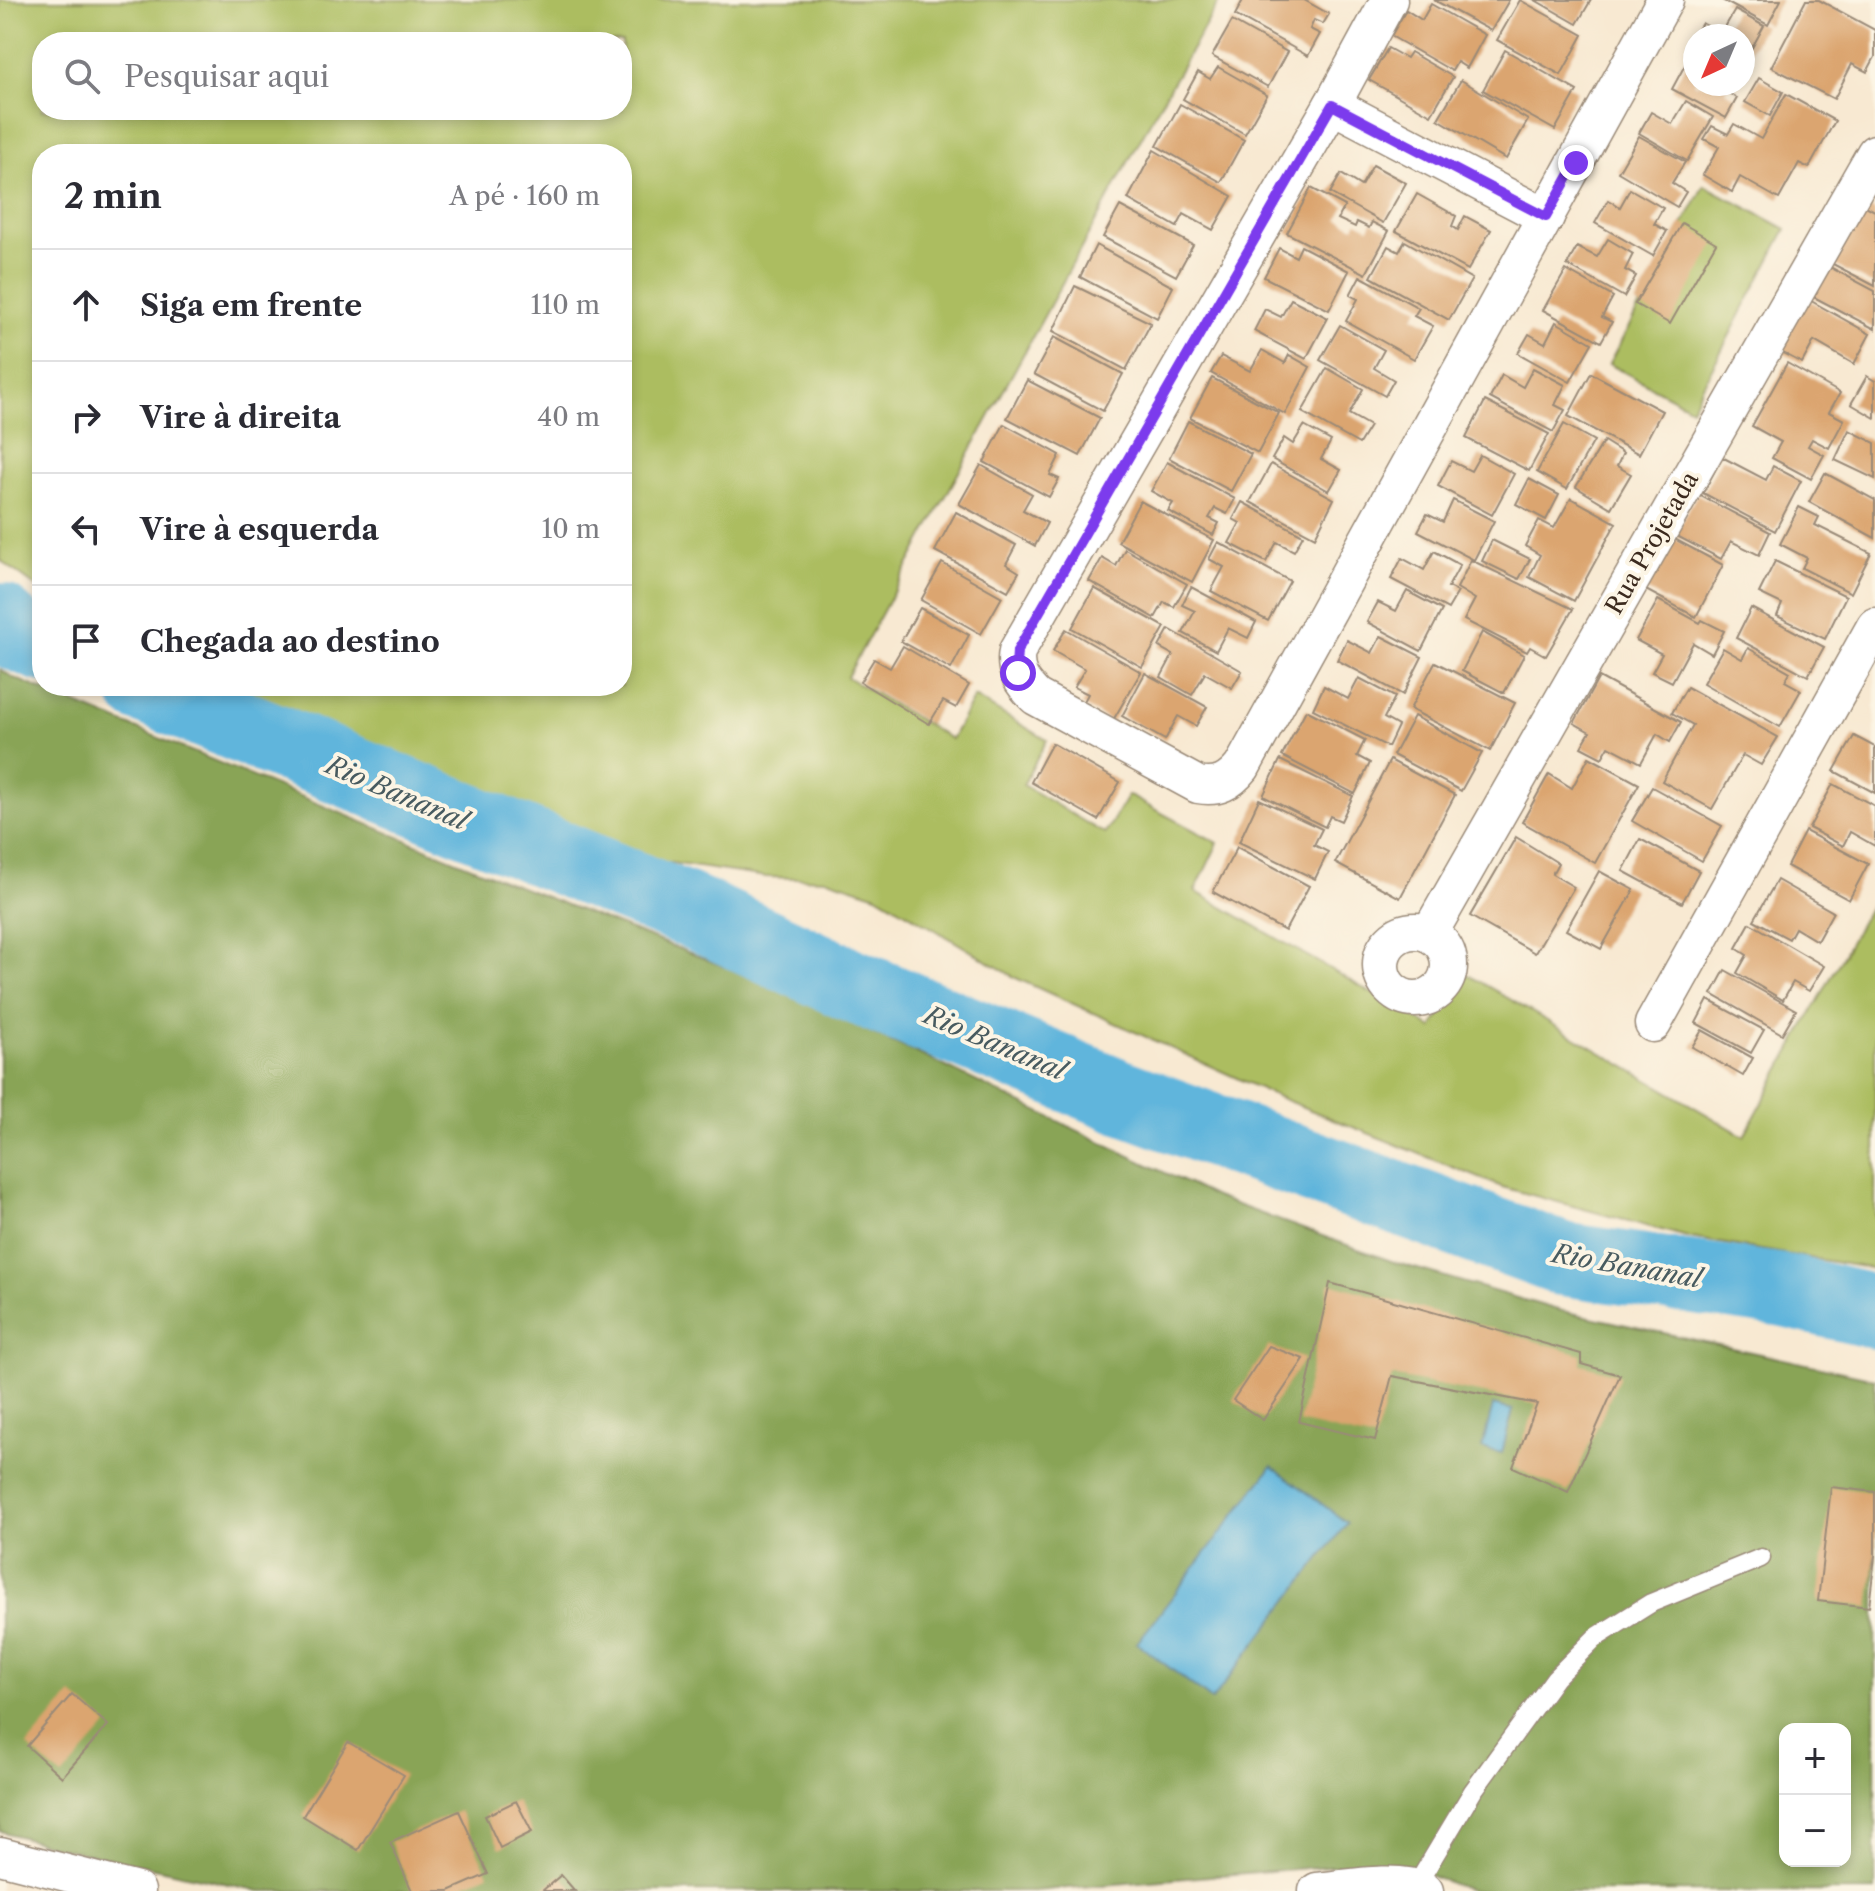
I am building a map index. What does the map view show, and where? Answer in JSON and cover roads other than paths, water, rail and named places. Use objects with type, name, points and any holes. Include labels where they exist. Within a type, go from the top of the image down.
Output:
[{"type":"street","points":[[1389,0],[1332,105],[1017,651],[1016,666],[1022,682],[1036,697],[1198,785],[1219,786],[1242,767],[1665,0]]},
{"type":"street","points":[[1332,105],[1546,217]]},
{"type":"street","name":"Rua Projetada","points":[[1429,934],[1875,153]]},
{"type":"street","points":[[1653,1024],[1875,626]]},
{"type":"street","points":[[0,1856],[137,1891]]},
{"type":"street","points":[[1317,1891],[1367,1886],[1421,1889]]},
{"type":"lane","points":[[1421,1889],[1473,1791],[1555,1678],[1595,1638],[1651,1603],[1761,1558]]},
{"type":"water","points":[[1493,1405],[1513,1410],[1502,1453],[1482,1448]]},
{"type":"water","points":[[1272,1466],[1347,1523],[1212,1700],[1137,1643]]},
{"type":"waterway","name":"Rio Bananal","points":[[0,620],[16,634],[32,641]]},
{"type":"waterway","name":"Rio Bananal","points":[[166,696],[702,916],[849,984],[1122,1097],[1562,1259],[1785,1291],[1875,1312]]}]
